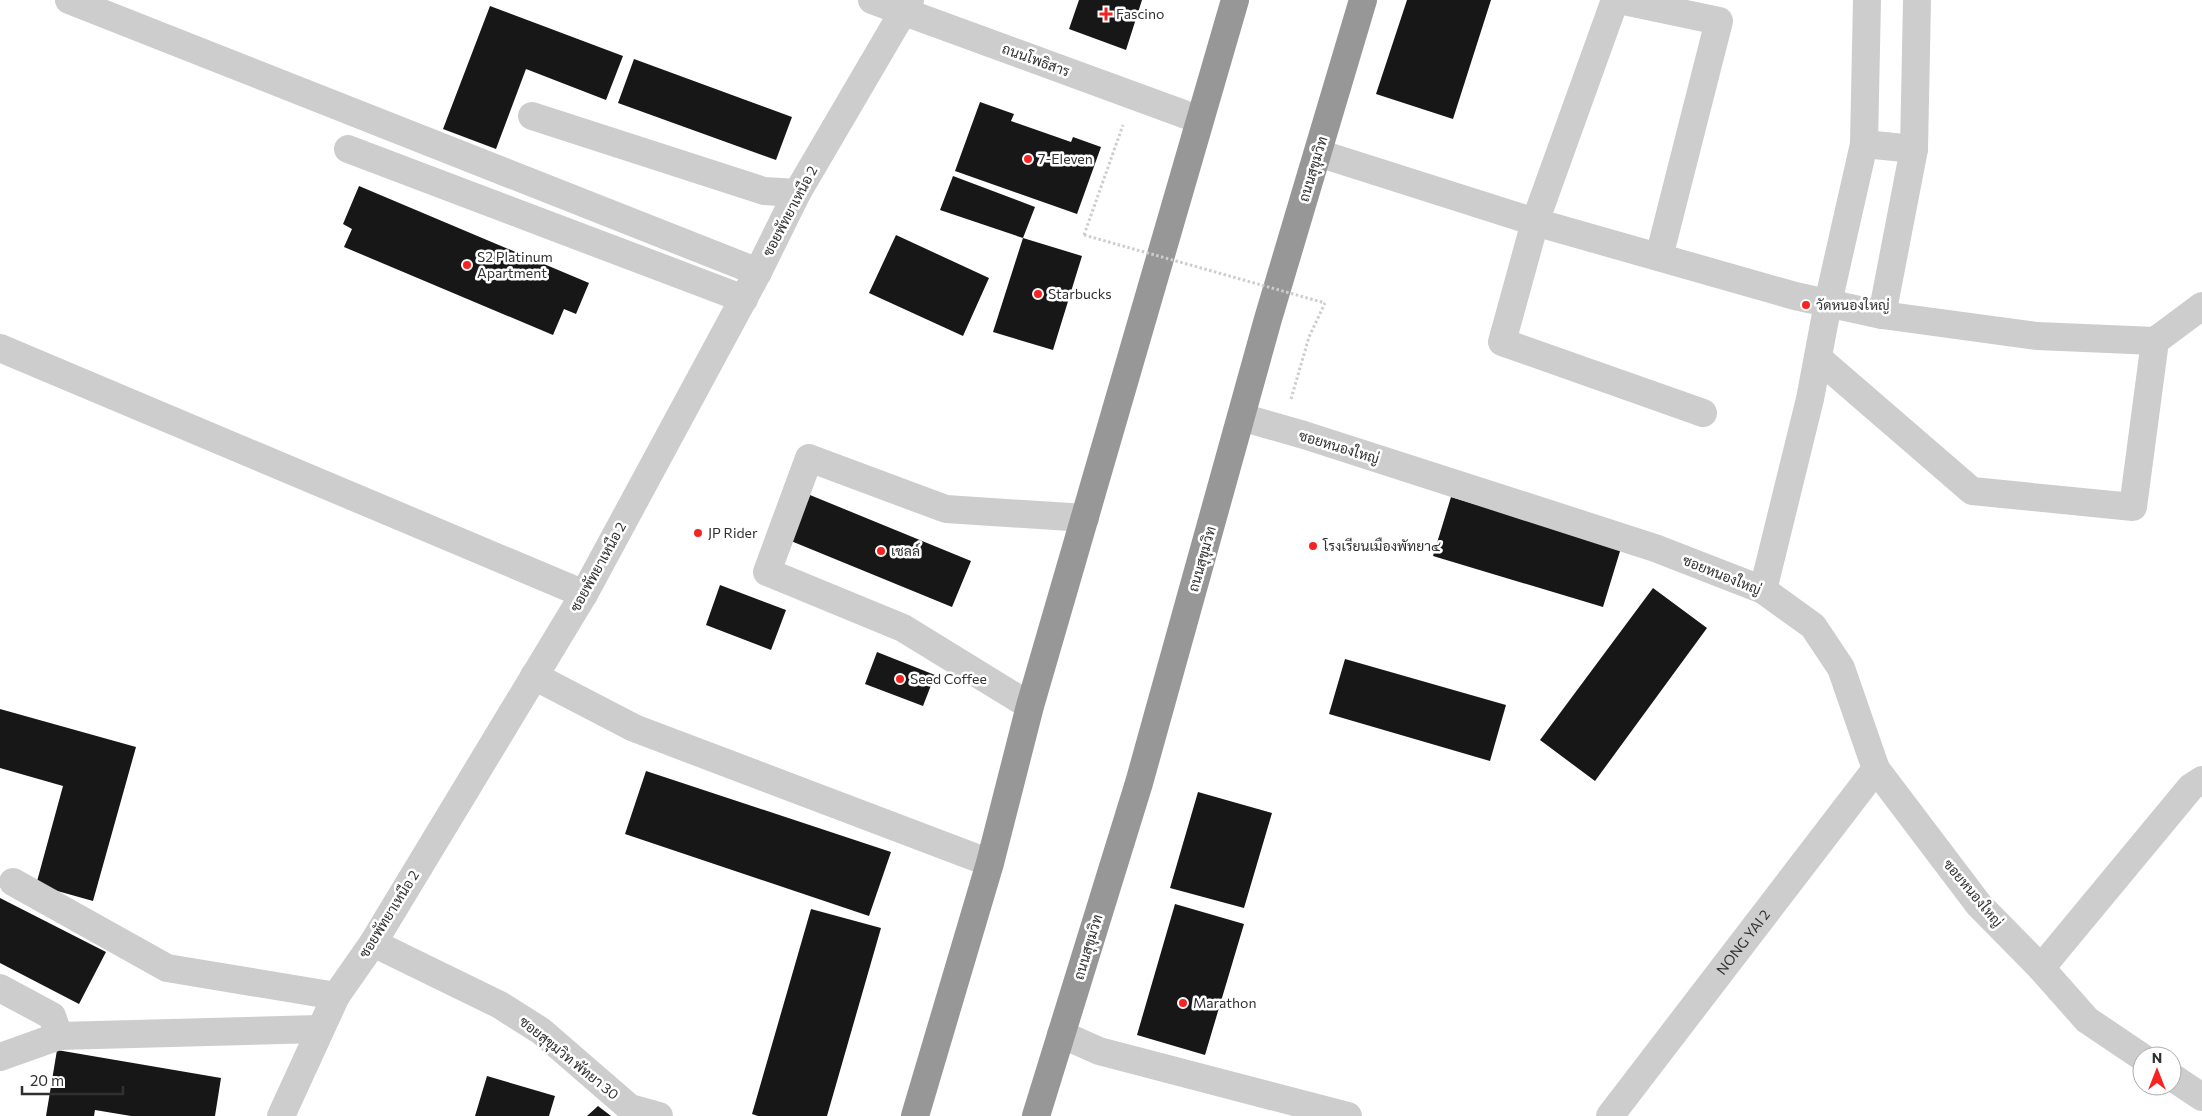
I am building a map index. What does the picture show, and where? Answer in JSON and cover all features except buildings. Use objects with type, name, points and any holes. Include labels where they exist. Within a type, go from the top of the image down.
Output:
[{"type":"highway","points":[[915,1116],[990,863],[1030,706],[1235,0]]},
{"type":"highway","name":"ถนนสุขุมวิท","points":[[1036,1116],[1139,783],[1268,318],[1363,0]]},
{"type":"street","points":[[68,0],[758,272]]},
{"type":"street","name":"ถนนโพธิสาร","points":[[872,0],[907,6],[1133,96],[1200,120]]},
{"type":"street","points":[[1615,0],[1535,222],[1502,342],[1703,413]]},
{"type":"street","points":[[1619,0],[1719,21],[1659,257]]},
{"type":"street","points":[[1763,590],[1810,399],[1828,304],[1864,144],[1867,0]]},
{"type":"street","points":[[1882,315],[1914,148],[1917,0]]},
{"type":"street","name":"ซอยพัทยาเหนือ 2","points":[[281,1116],[319,1029],[336,996],[373,943],[584,594],[744,299],[797,193],[907,6]]},
{"type":"street","points":[[532,116],[764,191],[797,193]]},
{"type":"street","points":[[1864,144],[1914,148]]},
{"type":"street","points":[[348,148],[744,299]]},
{"type":"street","points":[[1318,153],[1535,222],[1795,296],[1882,315],[2037,336],[2155,341],[2202,306]]},
{"type":"street","points":[[1818,358],[1972,491],[2133,508],[2155,341]]},
{"type":"street","points":[[0,348],[584,594]]},
{"type":"street","name":"ซอยหนองใหญ่","points":[[1241,417],[1304,435],[1655,548],[1763,590],[1813,626],[1841,668],[1876,770],[1980,906],[2041,968],[2087,1020],[2132,1050]]},
{"type":"street","points":[[1030,706],[903,628],[767,572],[809,458],[946,509],[1085,518]]},
{"type":"street","points":[[534,676],[634,728],[990,863]]},
{"type":"street","name":"NONG YAI 2","points":[[1610,1116],[1876,770]]},
{"type":"street","points":[[2041,968],[2191,787],[2202,780]]},
{"type":"street","points":[[13,882],[167,968],[336,996]]},
{"type":"street","name":"ซอยสุขุมวิท พัทยา 30","points":[[373,943],[500,1005],[541,1031],[630,1108],[659,1116]]},
{"type":"street","points":[[0,988],[52,1016],[58,1036]]},
{"type":"street","points":[[0,1056],[58,1036],[319,1029]]},
{"type":"street","points":[[1061,1034],[1099,1052],[1348,1116]]},
{"type":"street","points":[[2182,1084],[2202,1097],[2195,1116]]},
{"type":"path","points":[[1133,96],[1084,235],[1325,304],[1309,337],[1282,430]]},
{"type":"place","name":"Fascino","points":[[1106,14]]},
{"type":"place","name":"7-Eleven","points":[[1028,159]]},
{"type":"place","name":"S2 Platinum Apartment","points":[[467,265]]},
{"type":"place","name":"Starbucks","points":[[1038,294]]},
{"type":"place","name":"วัดหนองใหญ่","points":[[1806,305]]},
{"type":"place","name":"JP Rider","points":[[698,533]]},
{"type":"place","name":"โรงเรียนเมืองพัทยา๔","points":[[1313,546]]},
{"type":"place","name":"เชลล์","points":[[881,551]]},
{"type":"place","name":"Seed Coffee","points":[[900,679]]},
{"type":"place","name":"Marathon","points":[[1183,1003]]}]
